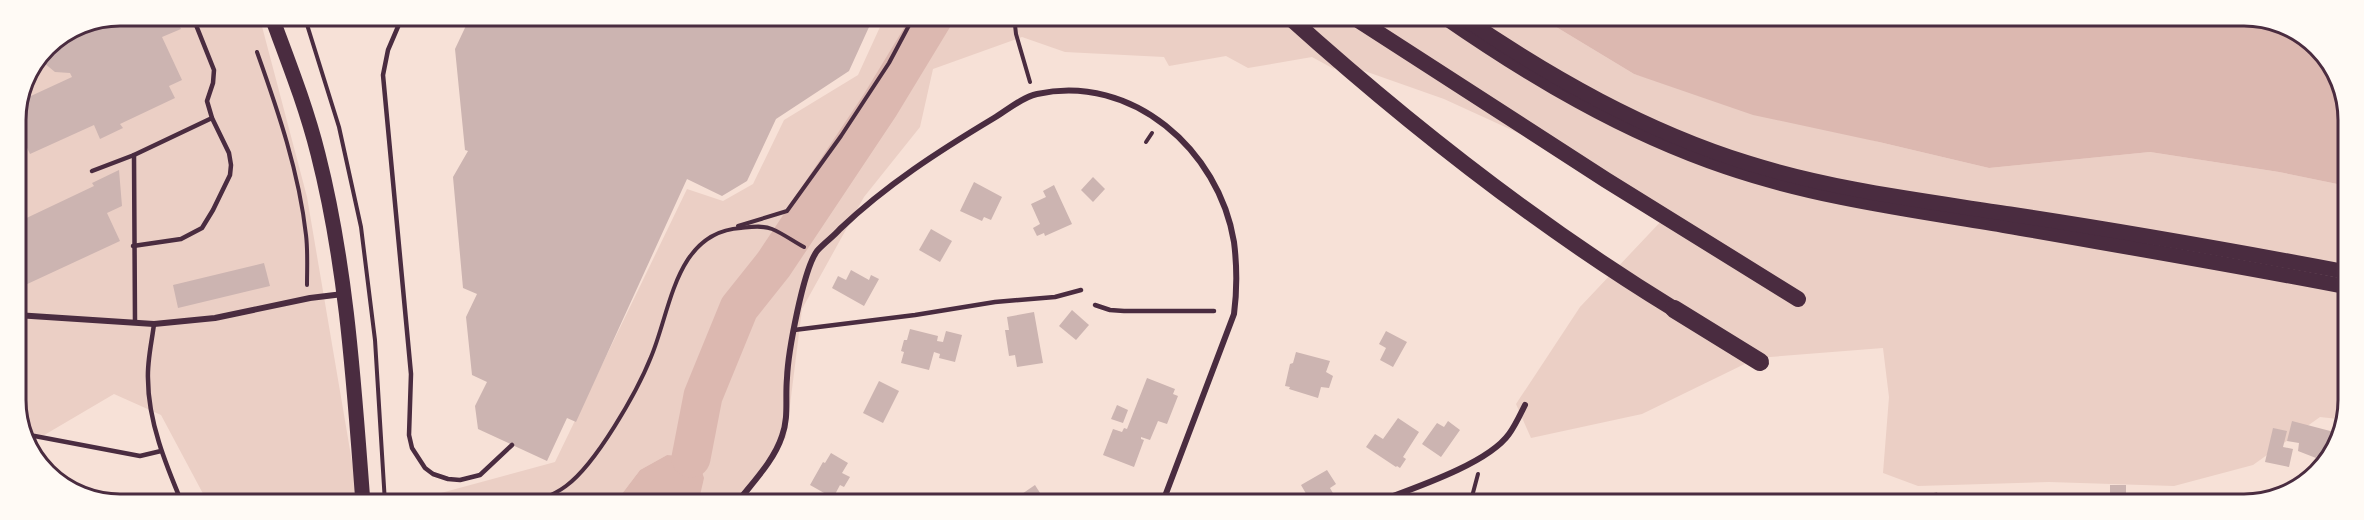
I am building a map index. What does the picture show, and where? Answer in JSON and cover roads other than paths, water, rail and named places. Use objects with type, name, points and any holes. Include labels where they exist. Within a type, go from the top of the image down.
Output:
[{"type":"highway","points":[[1298,25],[1358,79],[1510,201],[1580,249],[1760,362]]},
{"type":"highway","points":[[1366,25],[1606,180],[1798,299]]},
{"type":"main road","points":[[275,25],[303,101],[318,154],[333,228],[344,294],[352,365],[362,494]]},
{"type":"main road","points":[[1456,25],[1507,59],[1599,113],[1679,150],[1771,181],[1882,207],[2220,263],[2338,285]]},
{"type":"main road","points":[[1475,25],[1579,90],[1630,117],[1706,149],[1797,178],[1887,195],[2223,248],[2338,270]]},
{"type":"street","points":[[743,494],[782,439],[788,417],[787,379],[794,330],[802,291],[816,253],[868,202],[961,138],[1034,94],[1074,90],[1102,93],[1138,106],[1174,131],[1196,155],[1213,181],[1231,231],[1236,283],[1234,314],[1166,494]]},
{"type":"street","points":[[25,316],[154,324],[215,318],[310,298],[344,294]]},
{"type":"street","points":[[1397,494],[1456,471],[1483,456],[1508,435],[1525,405]]},
{"type":"lane","points":[[133,246],[181,239],[202,228],[230,175],[229,153],[212,118],[207,101],[213,83],[214,70],[196,25]]},
{"type":"lane","points":[[399,25],[388,50],[383,75],[411,374],[409,435],[412,448],[425,468],[433,474],[460,480],[480,475],[512,445]]},
{"type":"lane","points":[[92,171],[134,155],[212,118]]},
{"type":"lane","points":[[134,155],[135,322]]},
{"type":"lane","points":[[794,330],[915,315],[995,302],[1055,297],[1081,290]]},
{"type":"lane","points":[[1095,305],[1118,310],[1214,311]]},
{"type":"lane","points":[[154,324],[148,379],[152,412],[161,451],[178,494]]},
{"type":"lane","points":[[33,436],[140,456],[161,451]]},
{"type":"waterway","points":[[691,458],[703,396],[739,308],[774,264],[880,105],[929,25]]}]
